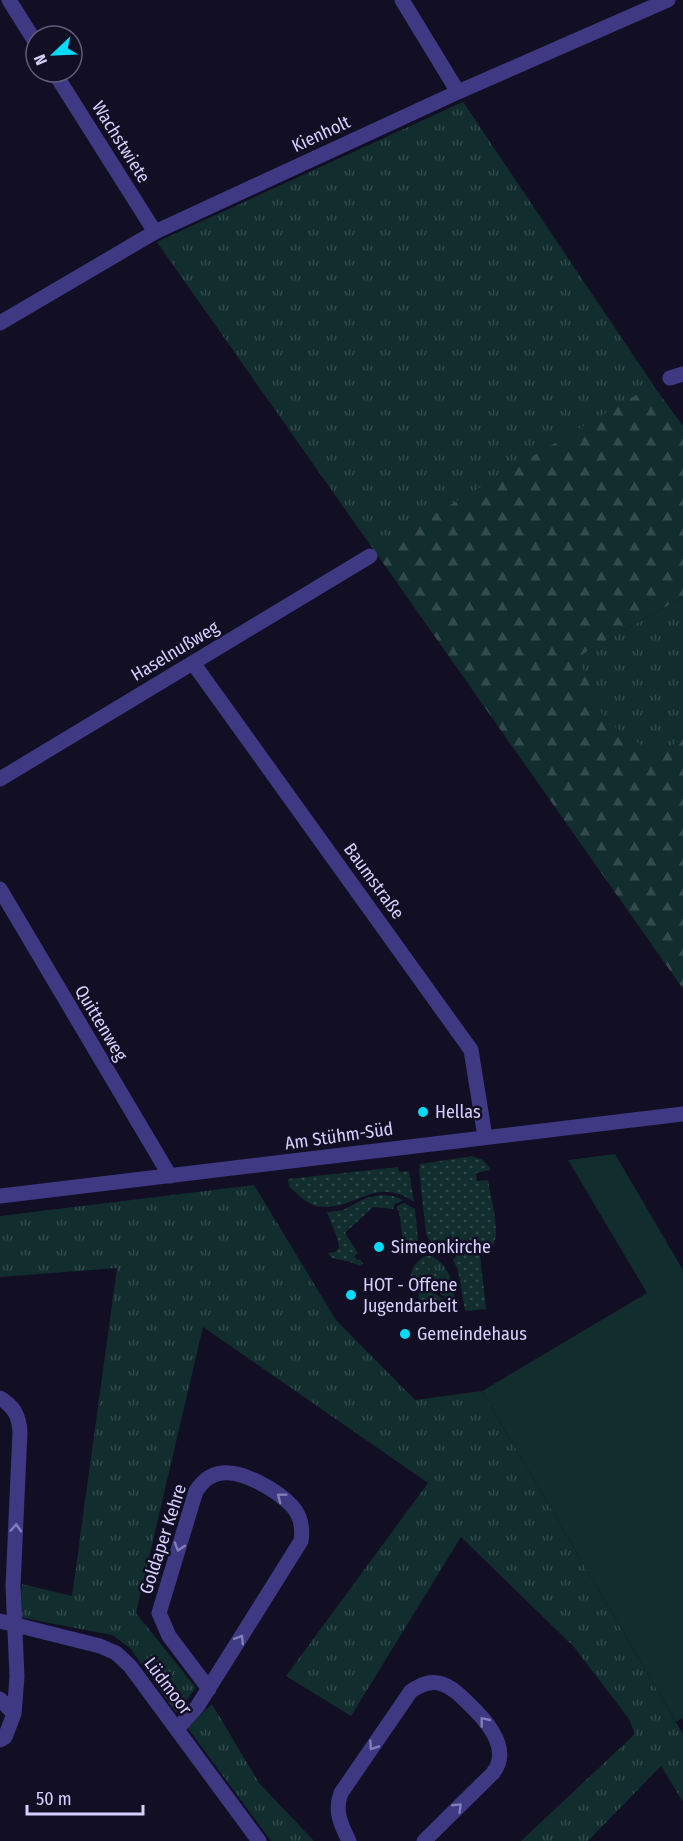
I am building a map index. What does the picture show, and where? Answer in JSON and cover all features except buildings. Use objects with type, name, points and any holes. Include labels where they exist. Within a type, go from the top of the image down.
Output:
[{"type":"street","points":[[9,0],[24,24]]},
{"type":"street","points":[[402,0],[458,92]]},
{"type":"street","name":"Kienholt","points":[[0,323],[155,232],[458,92],[668,0]]},
{"type":"street","name":"Wachstwiete","points":[[62,84],[155,232]]},
{"type":"street","name":"Haselnußweg","points":[[0,780],[370,556]]},
{"type":"street","name":"Baumstraße","points":[[194,663],[471,1050],[484,1137]]},
{"type":"street","name":"Quittenweg","points":[[0,889],[170,1176]]},
{"type":"street","name":"Am Stühm-Süd","points":[[0,1196],[683,1114]]},
{"type":"street","points":[[0,1398],[14,1410],[20,1427],[6,1585],[7,1623],[17,1677],[14,1714],[5,1737],[0,1740]]},
{"type":"street","name":"Goldaper Kehre","points":[[177,1729],[197,1707],[209,1689],[298,1547],[302,1534],[301,1522],[292,1506],[262,1484],[238,1474],[221,1473],[210,1477],[196,1491],[159,1613],[169,1636],[209,1689]]},
{"type":"street","name":"Lüdmoor","points":[[7,1623],[100,1646],[116,1653],[130,1666],[259,1841]]},
{"type":"street","points":[[349,1841],[340,1825],[338,1814],[341,1793],[411,1691],[425,1684],[437,1683],[447,1686],[459,1695],[489,1726],[497,1740],[499,1761],[493,1773],[424,1841]]},
{"type":"street","points":[[0,1699],[14,1714]]},
{"type":"green space","points":[[463,102],[683,426],[683,597],[578,657],[656,755],[683,739],[683,989],[157,242]]},
{"type":"green space","points":[[463,102],[653,385],[374,550],[157,242]]},
{"type":"green space","points":[[683,597],[683,739],[656,755],[604,719],[578,657]]},
{"type":"green space","points":[[615,1154],[683,1270],[683,1718],[676,1722],[482,1391],[647,1293],[568,1160]]},
{"type":"green space","points":[[472,1156],[483,1160],[491,1170],[476,1173],[477,1181],[488,1180],[496,1237],[491,1247],[480,1254],[486,1309],[465,1311],[458,1270],[453,1260],[456,1257],[436,1239],[434,1242],[429,1240],[426,1233],[419,1170],[420,1164]]},
{"type":"green space","points":[[398,1167],[399,1172],[409,1171],[414,1202],[400,1194],[387,1192],[376,1193],[330,1207],[316,1206],[289,1187],[288,1179]]},
{"type":"green space","points":[[254,1185],[336,1320],[415,1400],[482,1391],[683,1734],[683,1802],[661,1766],[588,1841],[521,1841],[635,1734],[629,1719],[574,1647],[461,1537],[351,1716],[286,1676],[428,1483],[203,1327],[136,1613],[196,1688],[176,1713],[130,1648],[112,1635],[18,1617],[22,1584],[72,1596],[117,1268],[0,1277],[0,1216]]},
{"type":"green space","points":[[380,1195],[403,1200],[395,1204],[393,1209],[373,1207],[345,1233],[358,1253],[354,1256],[363,1264],[360,1266],[332,1258],[328,1253],[335,1252],[339,1248],[327,1212],[343,1210],[366,1198]]},
{"type":"green space","points":[[404,1203],[415,1209],[418,1240],[412,1248],[404,1248],[397,1210],[397,1206]]},
{"type":"green space","points":[[425,1256],[432,1256],[426,1263],[432,1272],[450,1277],[455,1301],[411,1278],[415,1265]]},
{"type":"green space","points":[[432,1256],[443,1265],[450,1277],[439,1275],[430,1269],[426,1263]]},
{"type":"green space","points":[[423,1289],[456,1305],[456,1312],[444,1313],[441,1309],[428,1307],[418,1298],[419,1292]]},
{"type":"green space","points":[[212,1704],[259,1783],[314,1841],[271,1841],[187,1727]]},
{"type":"place","name":"Hellas","points":[[423,1112]]},
{"type":"place","name":"Simeonkirche","points":[[379,1247]]},
{"type":"place","name":"HOT - Offene Jugendarbeit","points":[[351,1295]]},
{"type":"place","name":"Gemeindehaus","points":[[405,1334]]}]
